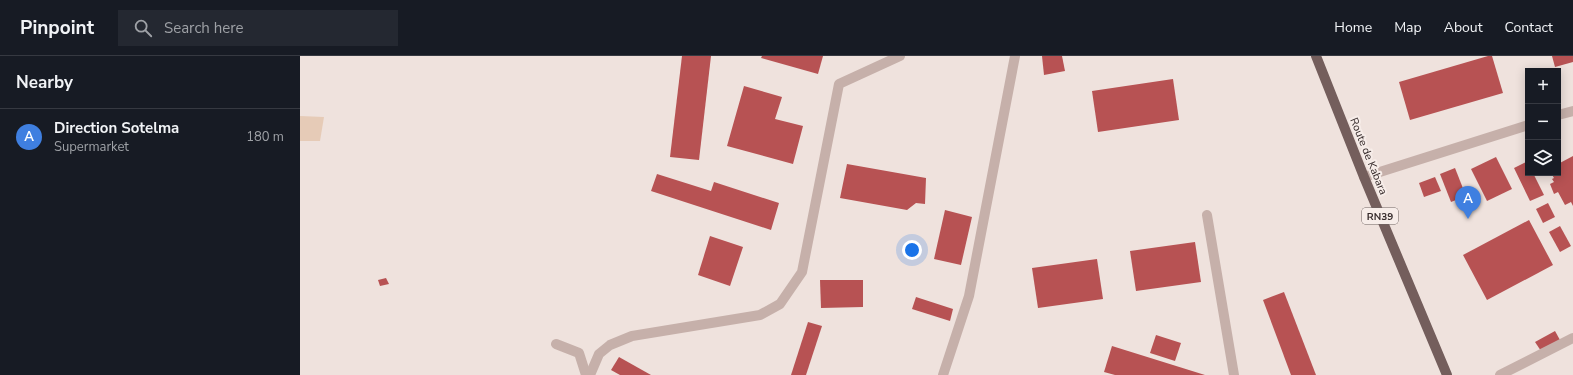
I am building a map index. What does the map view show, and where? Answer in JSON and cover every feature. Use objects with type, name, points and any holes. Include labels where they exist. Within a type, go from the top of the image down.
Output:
[{"type":"main road","name":"Route de Kabara","points":[[1316,56],[1364,178],[1447,375]]},
{"type":"street","points":[[590,375],[599,354],[610,345],[632,336],[760,315],[780,304],[802,272],[839,84],[900,56]]},
{"type":"street","points":[[943,375],[969,296],[1015,56]]},
{"type":"street","points":[[1561,114],[1573,111]]},
{"type":"street","points":[[1364,178],[1525,126]]},
{"type":"street","points":[[1207,215],[1234,375]]},
{"type":"street","points":[[1500,375],[1573,338]]},
{"type":"street","points":[[556,344],[579,353],[586,375]]},
{"type":"sand","points":[[300,116],[324,117],[320,141],[300,141]]},
{"type":"building","points":[[682,56],[711,56],[699,160],[670,157]]},
{"type":"building","points":[[762,56],[823,56],[818,74],[761,58]]},
{"type":"building","points":[[1042,56],[1062,56],[1065,71],[1044,75]]},
{"type":"building","points":[[1492,56],[1503,93],[1410,120],[1399,82]]},
{"type":"building","points":[[1552,56],[1573,56],[1573,62],[1555,67]]},
{"type":"building","points":[[1173,79],[1179,120],[1098,132],[1092,91]]},
{"type":"building","points":[[744,86],[782,97],[775,119],[803,126],[793,164],[727,146]]},
{"type":"building","points":[[1573,156],[1573,206],[1571,202],[1565,205],[1558,192],[1554,194],[1550,184],[1554,182],[1552,179],[1554,178],[1553,176],[1561,176],[1561,162]]},
{"type":"building","points":[[1496,157],[1512,189],[1487,201],[1471,169]]},
{"type":"building","points":[[1525,162],[1525,176],[1534,176],[1544,195],[1530,201],[1514,168]]},
{"type":"building","points":[[847,164],[926,178],[925,204],[916,203],[907,210],[840,198]]},
{"type":"building","points":[[1455,168],[1466,196],[1451,202],[1440,174]]},
{"type":"building","points":[[657,174],[711,191],[714,182],[779,203],[771,230],[651,191]]},
{"type":"building","points":[[1435,177],[1441,191],[1424,197],[1419,183]]},
{"type":"building","points":[[1548,203],[1555,217],[1543,223],[1536,209]]},
{"type":"building","points":[[945,210],[972,217],[961,265],[934,259]]},
{"type":"building","points":[[1529,220],[1553,265],[1487,300],[1463,255]]},
{"type":"building","points":[[1560,226],[1571,246],[1560,252],[1549,232]]},
{"type":"building","points":[[710,236],[743,247],[730,286],[698,275]]},
{"type":"building","points":[[1195,242],[1201,282],[1136,291],[1130,251]]},
{"type":"building","points":[[1097,259],[1103,299],[1038,308],[1032,268]]},
{"type":"building","points":[[386,278],[389,284],[380,286],[378,280]]},
{"type":"building","points":[[820,280],[863,280],[863,307],[821,308]]},
{"type":"building","points":[[1284,292],[1316,375],[1291,375],[1263,300]]},
{"type":"building","points":[[916,297],[953,309],[950,321],[912,309]]},
{"type":"building","points":[[808,322],[822,326],[806,375],[791,375]]},
{"type":"building","points":[[1555,331],[1560,340],[1541,351],[1535,342]]},
{"type":"building","points":[[1156,335],[1181,343],[1175,361],[1150,353]]},
{"type":"building","points":[[1112,346],[1205,375],[1115,375],[1104,372]]},
{"type":"building","points":[[619,357],[651,375],[620,375],[611,370]]},
{"type":"place","name":"Direction Sotelma","points":[[1468,219]]}]
